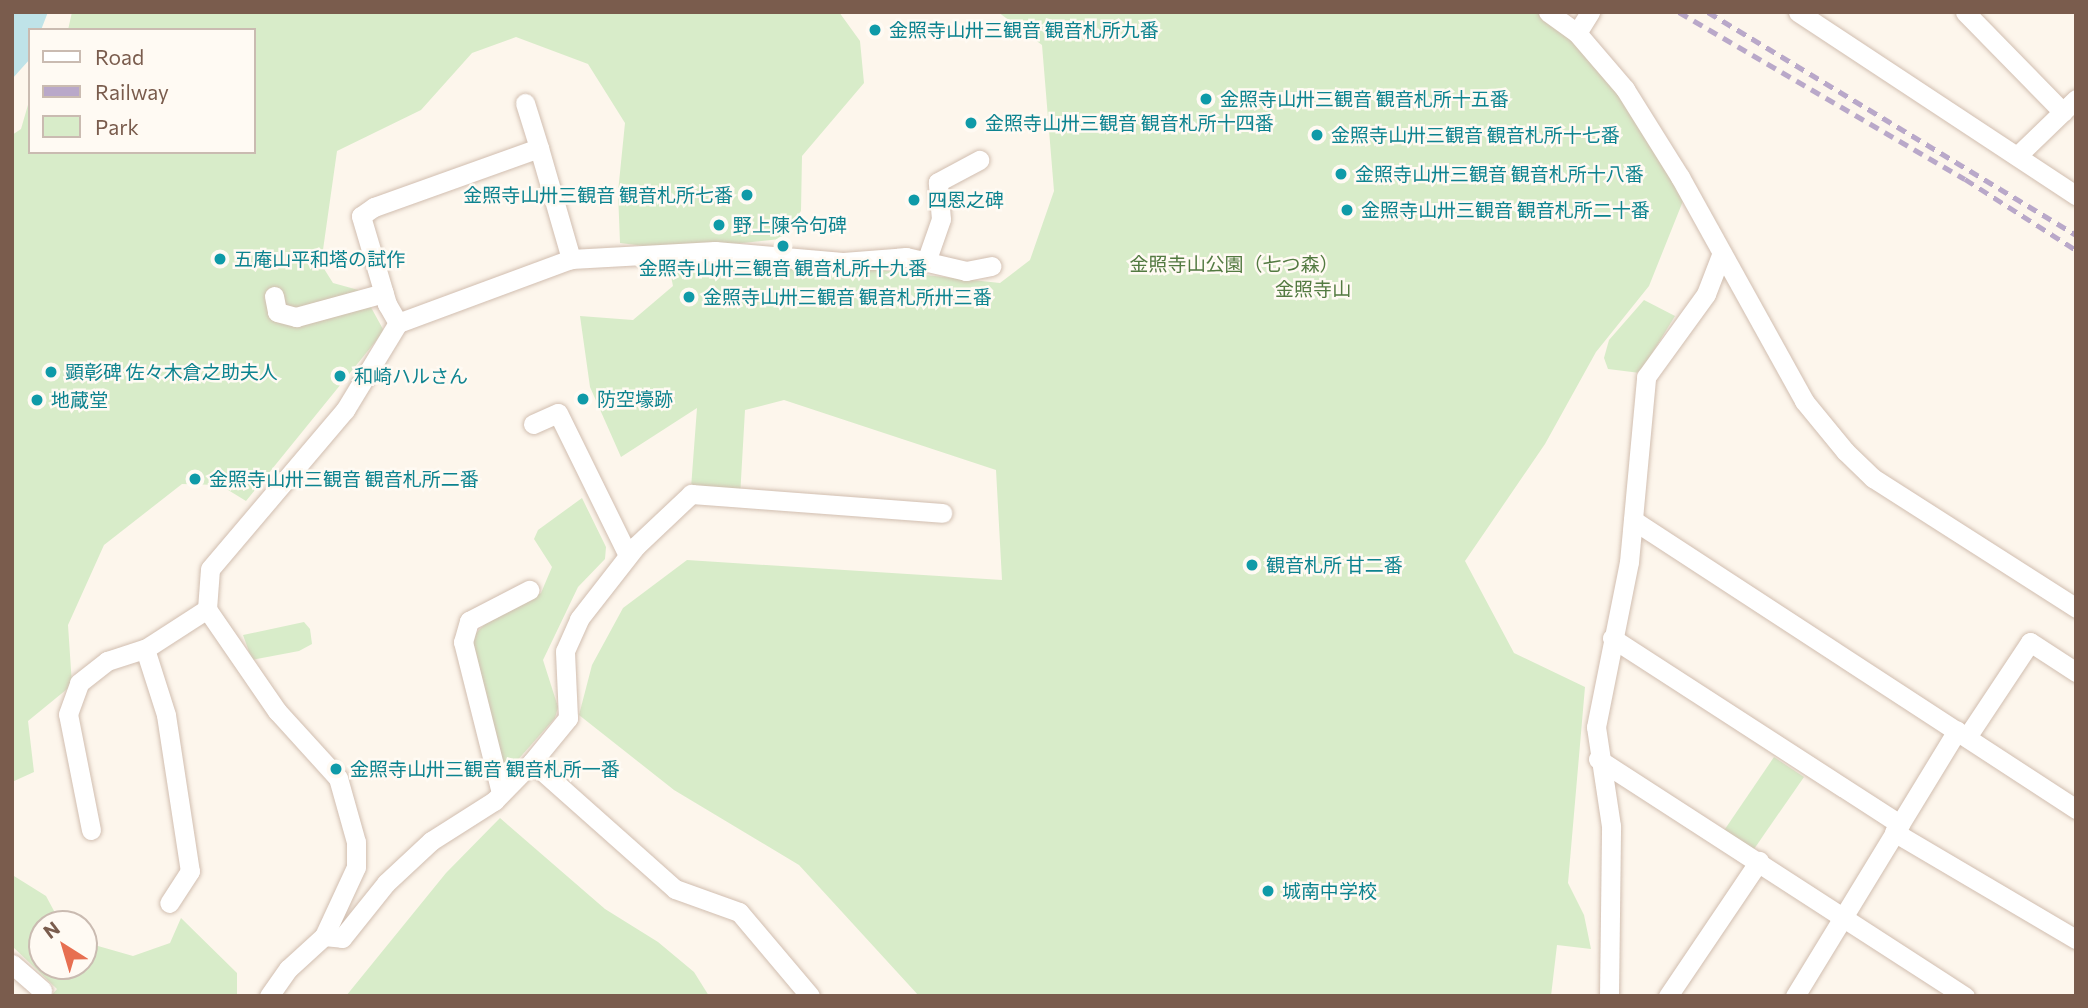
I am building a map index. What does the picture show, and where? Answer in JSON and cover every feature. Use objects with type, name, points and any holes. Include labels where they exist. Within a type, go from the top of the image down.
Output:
[{"type":"street","points":[[1548,12],[1584,22],[1804,401],[1845,451],[1873,478],[2076,608]]},
{"type":"street","points":[[1798,12],[2076,195]]},
{"type":"street","points":[[1965,12],[2069,105],[2017,156]]},
{"type":"street","points":[[526,103],[571,259]]},
{"type":"street","points":[[398,323],[384,293],[360,216],[374,207],[539,148]]},
{"type":"street","points":[[927,259],[941,219],[938,182],[979,160]]},
{"type":"street","points":[[269,996],[288,970],[324,936],[356,867],[345,798],[338,778],[277,711],[207,609],[210,569],[345,410],[398,323],[571,259],[715,251],[843,262],[927,259],[949,270],[992,266]]},
{"type":"street","points":[[1609,996],[1611,826],[1598,759],[1596,727],[1633,520],[1646,377],[1706,294],[1721,255]]},
{"type":"street","points":[[274,296],[277,312],[296,317],[384,293]]},
{"type":"street","points":[[533,424],[558,413],[628,555]]},
{"type":"street","points":[[324,936],[342,938],[386,883],[430,841],[500,793],[532,762],[568,718],[565,652],[579,619],[628,555],[691,494],[942,513]]},
{"type":"street","points":[[1633,520],[2076,809]]},
{"type":"street","points":[[500,793],[463,642],[469,621],[529,590]]},
{"type":"street","points":[[91,830],[68,714],[84,677],[107,661],[145,649],[207,609]]},
{"type":"street","points":[[1612,638],[1897,828],[2076,939]]},
{"type":"street","points":[[1795,996],[1897,828],[2030,642],[2076,672]]},
{"type":"street","points":[[145,649],[166,715],[190,871],[169,903]]},
{"type":"street","points":[[1598,759],[1965,996]]},
{"type":"street","points":[[532,762],[675,889],[738,912],[810,996]]},
{"type":"street","points":[[1668,996],[1759,861]]},
{"type":"street","points":[[12,964],[43,990]]},
{"type":"green space","points":[[72,12],[839,12],[860,41],[864,83],[802,156],[801,211],[780,239],[676,250],[620,243],[618,192],[625,123],[588,64],[516,37],[472,53],[421,110],[337,151],[321,264],[333,283],[362,291],[384,331],[246,501],[220,485],[182,484],[104,545],[68,625],[72,685],[28,721],[34,772],[12,782],[12,135],[21,129],[28,105],[28,154],[256,154],[256,28],[68,28]]},
{"type":"green space","name":"金照寺山","points":[[998,12],[1542,12],[1610,65],[1683,201],[1649,286],[1596,352],[1545,444],[1465,561],[1514,653],[1585,687],[1568,883],[1584,915],[1591,949],[1557,945],[1551,996],[919,996],[799,865],[674,790],[579,715],[592,665],[623,608],[687,560],[1002,580],[996,470],[784,400],[745,410],[740,497],[691,488],[697,408],[621,457],[590,387],[580,316],[633,320],[673,286],[667,257],[766,258],[1000,283],[1030,260],[1054,191],[1042,45]]},
{"type":"green space","points":[[1644,300],[1675,316],[1640,373],[1608,369],[1604,358],[1609,340]]},
{"type":"green space","points":[[582,498],[606,547],[605,559],[578,587],[543,660],[558,707],[555,718],[507,772],[499,768],[472,637],[493,616],[541,593],[552,567],[534,539],[538,530]]},
{"type":"green space","points":[[304,622],[310,629],[312,644],[299,651],[252,660],[243,635]]},
{"type":"green space","points":[[1774,757],[1804,777],[1752,852],[1723,832]]},
{"type":"green space","points":[[500,818],[605,909],[658,942],[694,972],[709,996],[346,996],[446,873]]},
{"type":"green space","points":[[12,869],[14,876],[46,896],[54,910],[28,910],[28,961],[12,946]]},
{"type":"green space","points":[[181,918],[237,973],[237,996],[51,996],[57,989],[48,980],[98,980],[98,946],[133,956],[170,943]]},
{"type":"water","points":[[12,12],[48,12],[42,28],[28,28],[28,61],[12,79]]},
{"type":"railway","points":[[1679,12],[1965,179],[2076,250]]},
{"type":"railway","points":[[1708,12],[2076,235]]},
{"type":"place","name":"金照寺山卅三観音 観音札所九番","points":[[875,30]]},
{"type":"place","name":"金照寺山卅三観音 観音札所十五番","points":[[1206,99]]},
{"type":"place","name":"金照寺山卅三観音 観音札所十四番","points":[[971,123]]},
{"type":"place","name":"金照寺山卅三観音 観音札所十七番","points":[[1317,135]]},
{"type":"place","name":"金照寺山卅三観音 観音札所十八番","points":[[1341,174]]},
{"type":"place","name":"金照寺山卅三観音 観音札所七番","points":[[747,195]]},
{"type":"place","name":"四恩之碑","points":[[914,200]]},
{"type":"place","name":"金照寺山卅三観音 観音札所二十番","points":[[1347,210]]},
{"type":"place","name":"野上陳令句碑","points":[[719,225]]},
{"type":"place","name":"金照寺山卅三観音 観音札所十九番","points":[[783,246]]},
{"type":"place","name":"五庵山平和塔の試作","points":[[220,259]]},
{"type":"place","name":"金照寺山卅三観音 観音札所卅三番","points":[[689,297]]},
{"type":"place","name":"顕彰碑 佐々木倉之助夫人","points":[[51,372]]},
{"type":"place","name":"和崎ハルさん","points":[[340,376]]},
{"type":"place","name":"防空壕跡","points":[[583,399]]},
{"type":"place","name":"地蔵堂","points":[[37,400]]},
{"type":"place","name":"金照寺山卅三観音 観音札所二番","points":[[195,479]]},
{"type":"place","name":"観音札所 甘二番","points":[[1252,565]]},
{"type":"place","name":"金照寺山卅三観音 観音札所一番","points":[[336,769]]},
{"type":"place","name":"城南中学校","points":[[1268,891]]},
{"type":"park label","name":"金照寺山公園（七つ森）","points":[[1234,264]]}]
